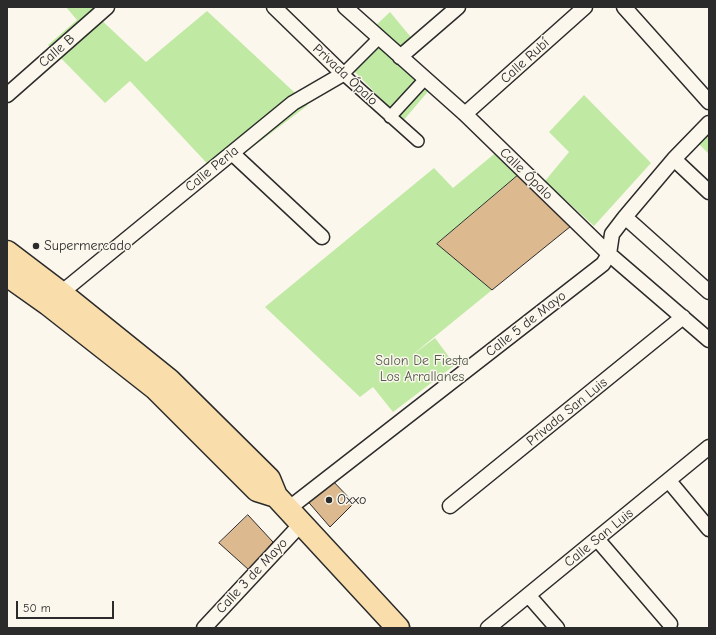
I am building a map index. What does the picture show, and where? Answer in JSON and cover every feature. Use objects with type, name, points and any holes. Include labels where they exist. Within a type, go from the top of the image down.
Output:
[{"type":"main road","points":[[7,252],[55,299],[155,388],[257,490],[288,510],[398,628]]},
{"type":"main road","points":[[7,275],[55,299]]},
{"type":"street","name":"Calle B","points":[[7,95],[107,7]]},
{"type":"street","name":"Privada Ópalo","points":[[274,7],[343,74],[418,141]]},
{"type":"street","name":"Calle Ópalo","points":[[345,7],[425,80],[465,114],[609,254],[709,340]]},
{"type":"street","points":[[400,57],[458,7]]},
{"type":"street","name":"Calle Rubí","points":[[465,114],[585,7]]},
{"type":"street","points":[[624,7],[709,102]]},
{"type":"street","name":"Calle Perla","points":[[55,299],[293,103],[343,74],[379,38]]},
{"type":"street","points":[[390,117],[425,80]]},
{"type":"street","points":[[609,254],[612,234],[674,159],[709,123]]},
{"type":"street","points":[[232,153],[322,237]]},
{"type":"street","points":[[674,159],[709,192]]},
{"type":"street","points":[[625,217],[709,292]]},
{"type":"street","name":"Calle 5 de Mayo","points":[[288,510],[603,264],[609,254]]},
{"type":"street","name":"Privada San Luis","points":[[450,506],[683,317]]},
{"type":"street","name":"Calle San Luis","points":[[488,628],[529,596],[709,447]]},
{"type":"street","points":[[669,481],[709,529]]},
{"type":"street","name":"Calle 3 de Mayo","points":[[204,628],[288,510]]},
{"type":"street","points":[[597,539],[670,624]]},
{"type":"street","points":[[529,596],[557,628]]},
{"type":"green space","points":[[66,7],[106,7],[97,16],[146,62],[207,11],[308,105],[217,174],[130,81],[105,103],[48,45],[77,20]]},
{"type":"green space","points":[[390,12],[415,42],[400,56],[372,29]]},
{"type":"green space","points":[[380,40],[431,88],[403,121],[352,69]]},
{"type":"green space","points":[[584,95],[651,163],[594,226],[545,181],[569,152],[549,132]]},
{"type":"green space","points":[[709,133],[709,154],[699,144]]},
{"type":"green space","name":"Salon De Fiesta Los Arrallanes","points":[[499,150],[522,172],[437,244],[492,290],[411,356],[435,338],[455,365],[393,412],[373,387],[360,397],[265,307],[434,168],[453,188]]},
{"type":"building","points":[[522,172],[576,222],[492,290],[437,244]]},
{"type":"building","name":"Oxxo","points":[[329,477],[354,503],[330,527],[304,497]]},
{"type":"building","points":[[248,515],[273,542],[249,570],[219,543]]},
{"type":"place","name":"Supermercado","points":[[36,246]]},
{"type":"place","name":"Oxxo","points":[[329,500]]}]
